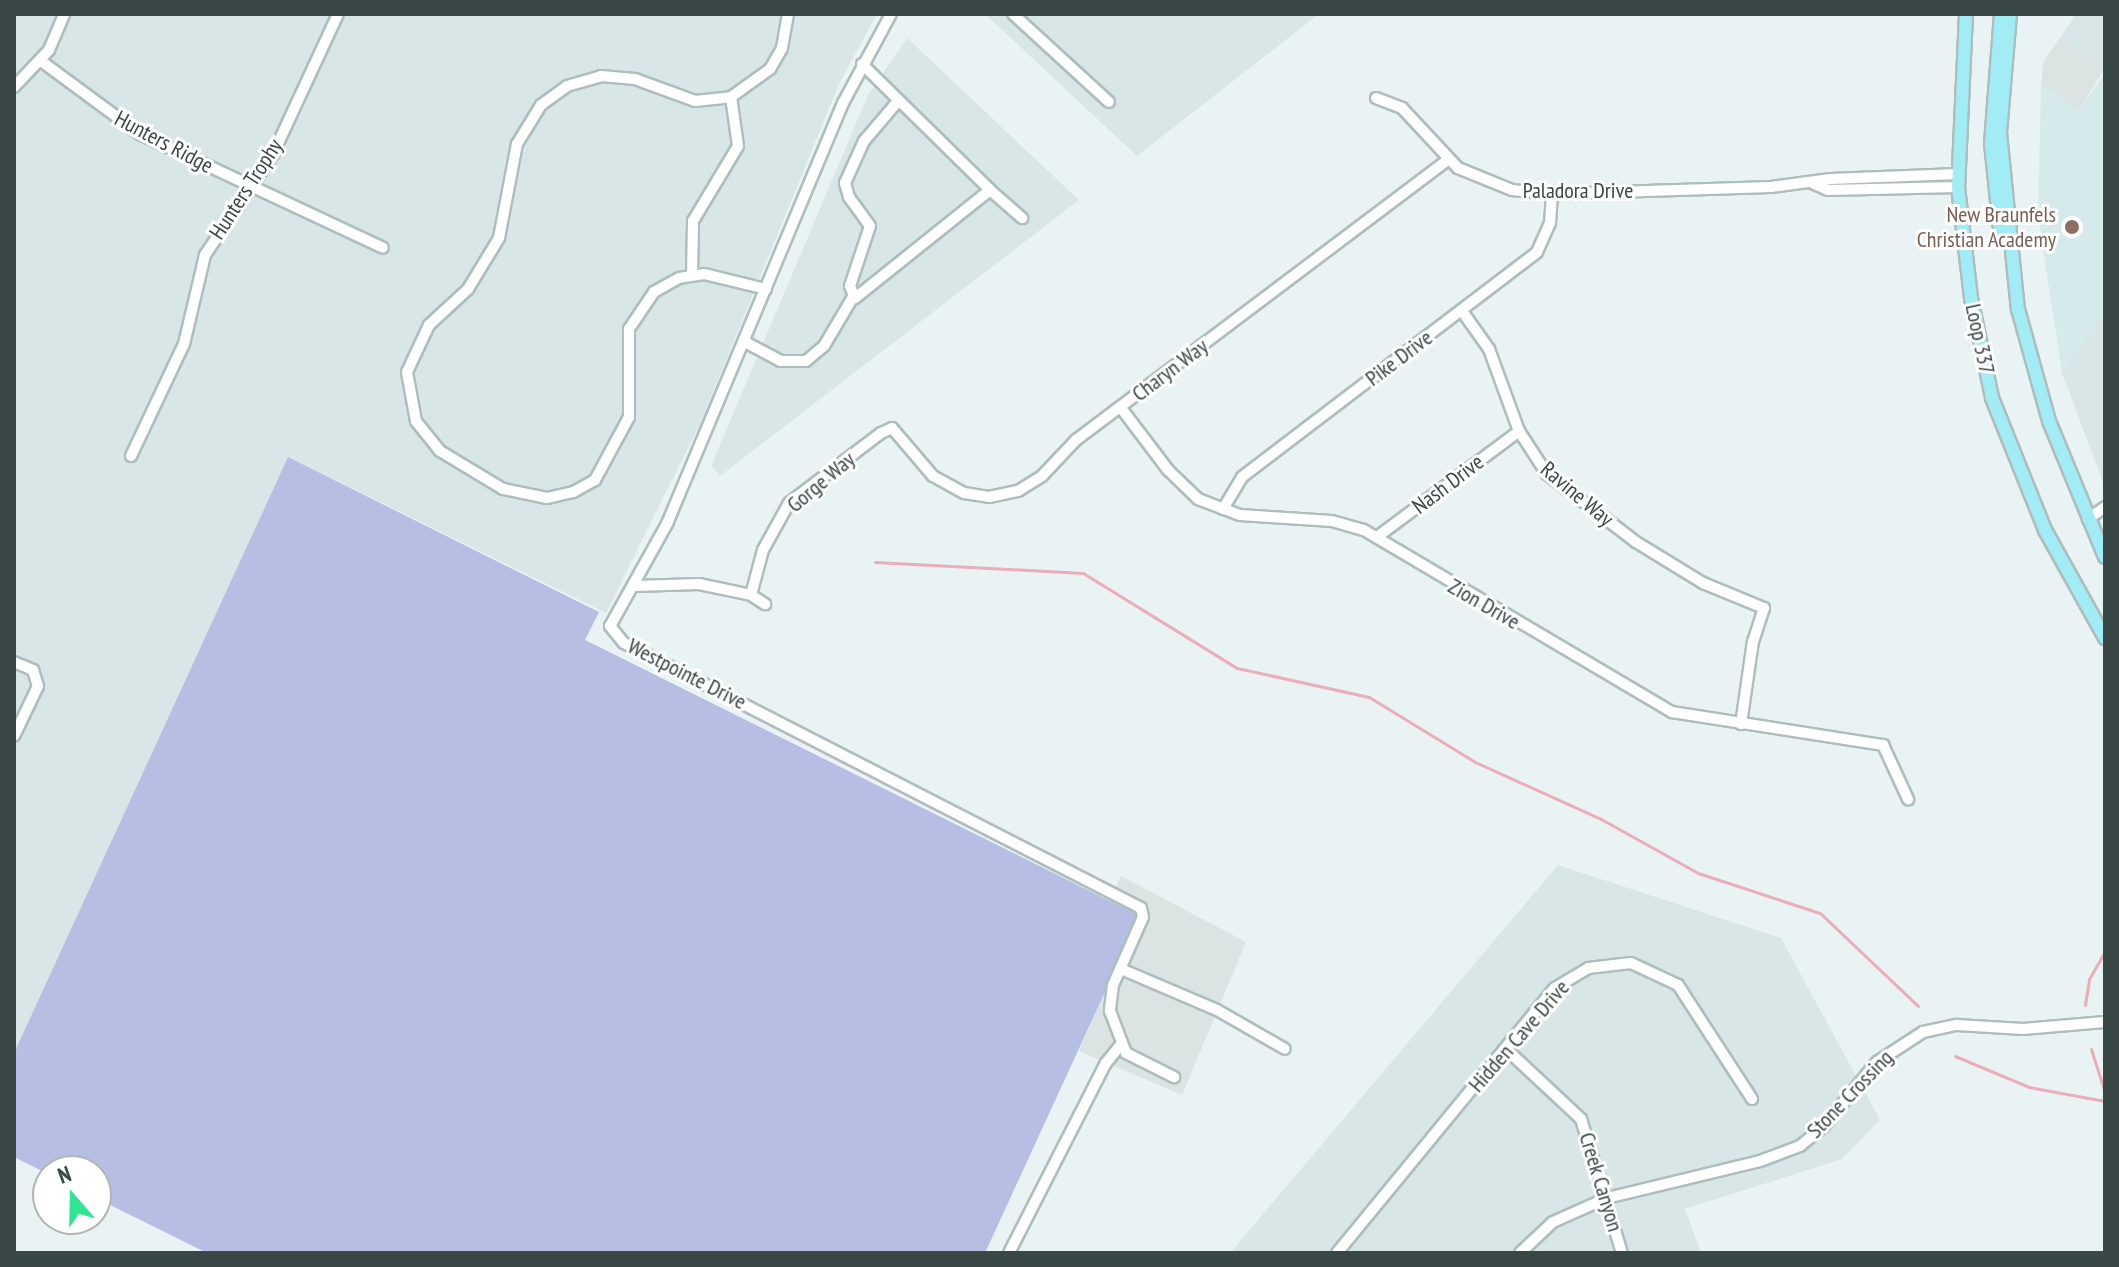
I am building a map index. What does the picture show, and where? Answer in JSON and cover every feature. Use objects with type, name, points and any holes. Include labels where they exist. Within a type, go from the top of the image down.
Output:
[{"type":"main road","name":"Loop 337","points":[[1966,14],[1958,180],[1971,298],[1992,398],[2045,530],[2105,638]]},
{"type":"main road","points":[[2001,14],[1991,144],[1994,200],[2009,254]]},
{"type":"main road","name":"Loop 337","points":[[2010,14],[2000,133],[2009,254],[2026,347],[2088,519],[2105,557]]},
{"type":"street","points":[[14,87],[41,61],[64,14]]},
{"type":"street","name":"Hunters Trophy","points":[[131,456],[184,344],[205,255],[273,154],[338,14]]},
{"type":"street","points":[[766,289],[730,277],[692,275],[654,292],[629,329],[629,417],[595,480],[573,492],[547,498],[503,489],[440,451],[416,421],[407,372],[429,325],[468,289],[499,238],[517,144],[541,105],[567,86],[601,76],[635,79],[695,101],[731,97],[770,69],[782,48],[788,14]]},
{"type":"street","name":"Westpointe Drive","points":[[891,14],[862,64],[745,342],[635,586],[610,622],[618,640],[1141,908],[1143,917],[1110,1000],[1120,1046]]},
{"type":"street","points":[[1013,14],[1109,102]]},
{"type":"street","name":"Hunters Ridge","points":[[41,61],[130,128],[383,248]]},
{"type":"street","points":[[862,64],[1022,218]]},
{"type":"street","points":[[692,275],[693,221],[738,146],[731,97]]},
{"type":"street","name":"Paladora Drive","points":[[1376,98],[1402,108],[1449,159],[1496,186],[1552,194],[1814,184],[1830,179],[1958,180]]},
{"type":"street","points":[[853,297],[850,286],[870,226],[849,197],[845,183],[864,141],[898,101]]},
{"type":"street","name":"Charyn Way","points":[[892,428],[939,481],[964,493],[989,497],[1031,484],[1076,440],[1449,159]]},
{"type":"street","points":[[745,342],[780,361],[806,361],[824,346],[853,297],[990,190]]},
{"type":"street","name":"Pike Drive","points":[[1223,509],[1242,477],[1537,252],[1550,223],[1552,194]]},
{"type":"street","name":"Ravine Way","points":[[1462,311],[1489,349],[1519,431],[1555,481],[1636,542],[1703,583],[1764,608],[1753,641],[1741,724]]},
{"type":"street","name":"Zion Drive","points":[[1121,408],[1190,493],[1223,509],[1332,521],[1377,537],[1672,712],[1883,745],[1908,799]]},
{"type":"street","name":"Gorge Way","points":[[751,595],[763,550],[789,503],[892,428]]},
{"type":"street","name":"Nash Drive","points":[[1377,537],[1519,431]]},
{"type":"street","points":[[2088,519],[2105,507]]},
{"type":"street","points":[[635,586],[699,584],[751,595],[765,604]]},
{"type":"street","points":[[14,662],[33,670],[38,686],[14,736]]},
{"type":"street","name":"Hidden Cave Drive","points":[[1337,1253],[1567,978],[1588,968],[1631,963],[1664,974],[1690,998],[1752,1099]]},
{"type":"street","points":[[1121,969],[1217,1010],[1285,1049]]},
{"type":"street","name":"Stone Crossing","points":[[1520,1253],[1553,1222],[1607,1198],[1760,1161],[1800,1146],[1824,1126],[1877,1062],[1923,1032],[1957,1025],[2023,1029],[2105,1022]]},
{"type":"street","points":[[1009,1253],[1106,1063],[1120,1046],[1133,1059],[1174,1077]]},
{"type":"street","name":"Creek Canyon","points":[[1506,1049],[1581,1119],[1622,1253]]},
{"type":"shaded area","points":[[14,14],[877,14],[839,84],[700,424],[606,613],[288,457],[14,1053]]},
{"type":"shaded area","points":[[985,14],[1319,14],[1137,156]]},
{"type":"shaded area","points":[[2076,14],[2105,14],[2105,67],[2060,38]]},
{"type":"shaded area","points":[[907,38],[1079,200],[720,476],[711,466],[868,95]]},
{"type":"shaded area","points":[[2060,38],[2105,67],[2079,111],[2041,84],[2044,60]]},
{"type":"shaded area","name":"New Braunfels Christian Academy","points":[[2105,74],[2105,309],[2062,373],[2038,216],[2041,84],[2079,110]]},
{"type":"shaded area","points":[[2105,309],[2105,488],[2062,373]]},
{"type":"shaded area","points":[[288,457],[599,612],[585,640],[1140,916],[985,1253],[207,1253],[112,1206],[112,1155],[32,1155],[32,1166],[14,1157],[14,1053]]},
{"type":"shaded area","points":[[1558,865],[1781,938],[1880,1120],[1842,1159],[1685,1209],[1701,1253],[1230,1253]]},
{"type":"shaded area","points":[[1121,876],[1246,942],[1182,1095],[1079,1051],[1139,916],[1109,901]]},
{"type":"waterway","points":[[875,562],[1083,573],[1237,668],[1369,697],[1475,762],[1601,819],[1698,873],[1820,913],[1918,1006]]},
{"type":"waterway","points":[[2085,1005],[2089,979],[2105,951]]},
{"type":"waterway","points":[[2091,1049],[2105,1093]]},
{"type":"waterway","points":[[1955,1056],[2029,1087],[2105,1101]]},
{"type":"place","name":"New Braunfels Christian Academy","points":[[2072,227]]}]
